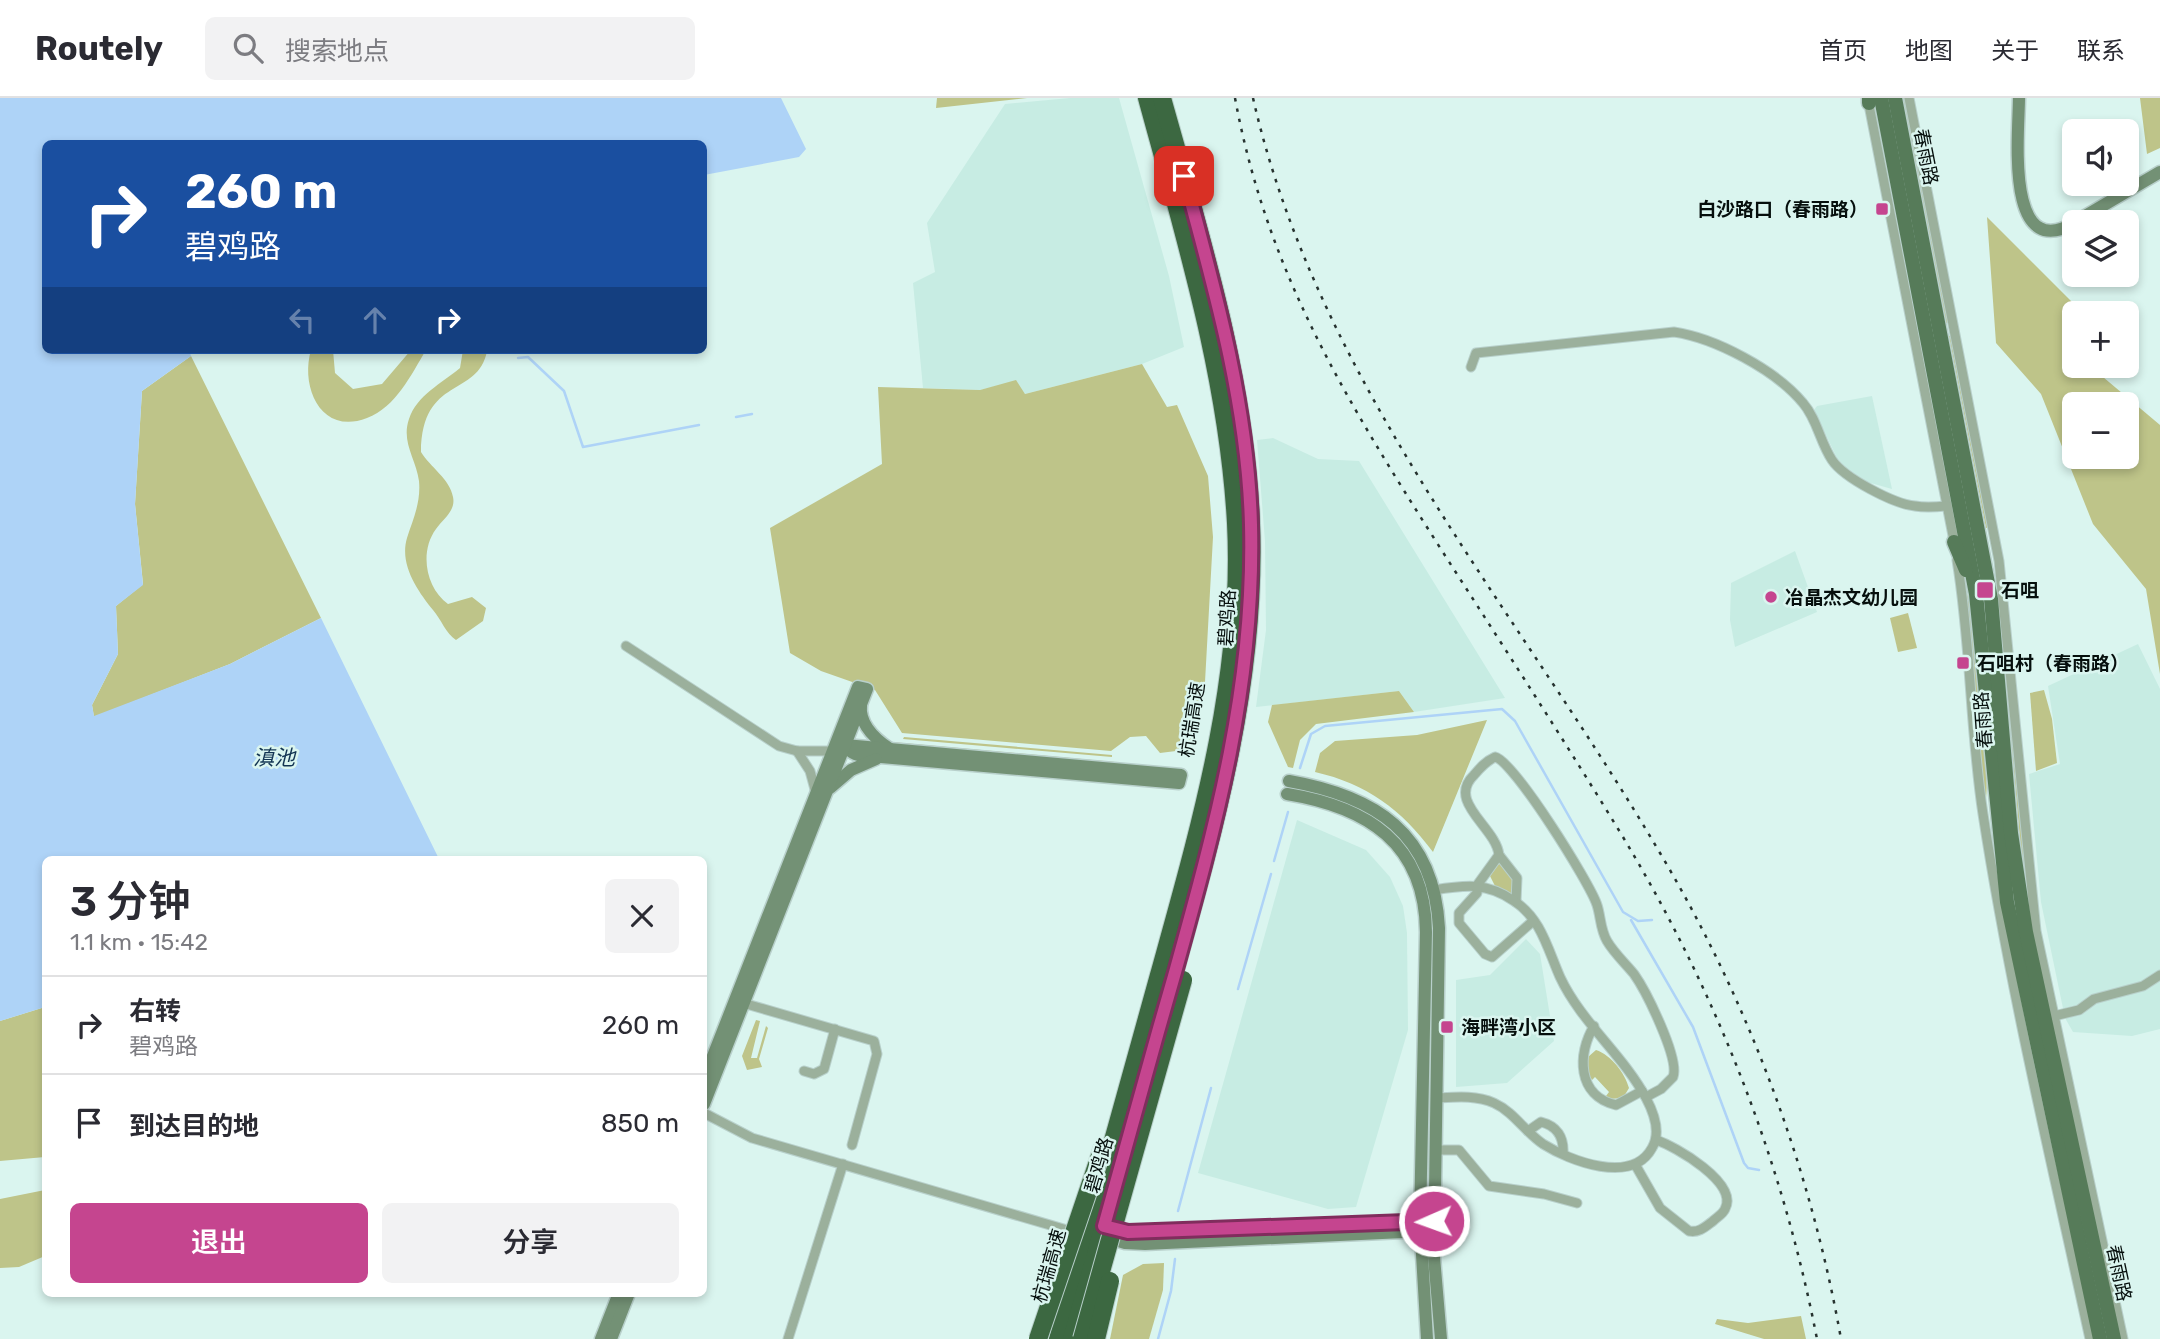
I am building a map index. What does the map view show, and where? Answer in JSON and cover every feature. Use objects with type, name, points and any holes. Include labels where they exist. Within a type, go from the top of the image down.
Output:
[{"type":"highway","name":"杭瑞高速","points":[[1050,1339],[1206,769],[1222,670],[1228,574],[1221,446],[1207,355],[1138,98]]},
{"type":"highway","name":"碧鸡路","points":[[1072,1339],[1204,811],[1225,700],[1235,601],[1236,526],[1222,392],[1198,284],[1147,98]]},
{"type":"highway","name":"碧鸡路","points":[[1058,1339],[1097,1232],[1225,789],[1244,676],[1250,600],[1251,523],[1236,388],[1214,287],[1162,98]]},
{"type":"highway","points":[[1082,1339],[1230,805],[1243,736],[1256,635],[1259,531],[1253,449],[1241,374],[1215,256],[1171,98]]},
{"type":"highway","points":[[1096,1339],[1183,980]]},
{"type":"highway","points":[[1038,1339],[1103,1147]]},
{"type":"main road","name":"春雨路","points":[[1895,98],[1991,599],[2009,811],[2022,910],[2084,1235]]},
{"type":"main road","name":"春雨路","points":[[1871,99],[1976,594],[2007,902],[2084,1235],[2094,1282],[2100,1339]]},
{"type":"main road","points":[[1954,542],[1976,594]]},
{"type":"main road","name":"春雨路","points":[[2094,1282],[2114,1339]]},
{"type":"street","points":[[1909,98],[1999,561],[2011,656],[2031,903],[2123,1339]]},
{"type":"street","points":[[2020,98],[2019,186],[2026,213],[2039,227],[2048,230],[2062,229]]},
{"type":"street","points":[[1871,99],[1954,542],[1969,646],[1981,797],[1997,898],[2090,1339]]},
{"type":"street","points":[[2097,210],[2160,173]]},
{"type":"street","points":[[1471,367],[1476,353],[1674,332],[1692,335],[1742,357],[1797,396],[1805,404],[1832,460],[1848,475],[1901,503],[1947,506]]},
{"type":"street","points":[[626,646],[779,746],[830,758]]},
{"type":"street","points":[[707,1072],[822,792],[845,745],[867,689],[858,687],[830,758],[822,792],[707,1096]]},
{"type":"street","points":[[861,703],[860,712],[886,753]]},
{"type":"street","points":[[841,731],[845,745]]},
{"type":"street","points":[[830,758],[845,745]]},
{"type":"street","points":[[822,792],[860,764],[886,753],[1181,775],[1179,783],[886,753],[845,745]]},
{"type":"street","points":[[797,751],[822,792]]},
{"type":"street","points":[[1516,902],[1517,878],[1499,855],[1495,841],[1469,806],[1464,792],[1468,780],[1495,757],[1505,761],[1527,789],[1584,879],[1597,905],[1608,943],[1638,981],[1673,1056],[1675,1070],[1672,1077],[1661,1089],[1616,1105],[1603,1099],[1590,1085],[1581,1064],[1582,1051],[1594,1026]]},
{"type":"street","points":[[1427,1339],[1420,1226],[1426,932],[1420,888],[1405,858],[1374,824],[1334,803],[1288,788],[1346,794],[1382,814],[1418,854],[1434,890],[1439,928],[1434,1226],[1441,1339]]},
{"type":"street","points":[[1499,855],[1458,919],[1485,954],[1492,957],[1533,922]]},
{"type":"street","points":[[1434,890],[1478,884],[1516,902],[1548,943],[1567,990],[1644,1094],[1656,1124],[1656,1140],[1645,1159],[1636,1166],[1617,1169],[1542,1144],[1504,1109],[1493,1103],[1463,1097],[1437,1098]]},
{"type":"street","points":[[2054,1016],[2079,1010],[2094,999],[2143,986],[2160,975]]},
{"type":"street","points":[[743,1003],[870,1039],[877,1049],[852,1144]]},
{"type":"street","points":[[804,1071],[814,1074],[824,1069],[835,1029]]},
{"type":"street","points":[[707,1115],[752,1138],[1097,1232],[1125,1243],[1434,1226]]},
{"type":"street","points":[[1528,1131],[1541,1122],[1555,1128],[1564,1143],[1563,1153]]},
{"type":"street","points":[[1636,1166],[1660,1208],[1689,1231],[1701,1230],[1724,1212],[1727,1202],[1723,1191],[1707,1171],[1684,1151],[1656,1140]]},
{"type":"street","points":[[1435,1150],[1459,1150],[1489,1186],[1544,1194],[1577,1203]]},
{"type":"street","points":[[788,1339],[843,1164]]},
{"type":"street","points":[[601,1339],[617,1297]]},
{"type":"street","points":[[611,1339],[627,1297]]},
{"type":"shaded area","points":[[1070,98],[1119,98],[1169,276],[1184,347],[1142,364],[1025,394],[1016,381],[980,390],[923,388],[913,283],[935,272],[927,223],[1005,104]]},
{"type":"shaded area","points":[[1872,396],[1892,489],[1867,482],[1847,469],[1837,458],[1814,410],[1817,406]]},
{"type":"shaded area","points":[[1273,438],[1318,459],[1359,461],[1505,698],[1414,712],[1399,691],[1256,707],[1266,630],[1265,541],[1257,440]]},
{"type":"shaded area","name":"冶晶杰文幼儿园","points":[[1795,551],[1817,612],[1735,647],[1730,620],[1731,583]]},
{"type":"shaded area","points":[[2138,644],[2160,689],[2160,1029],[2132,1036],[2073,1032],[2065,1018],[2041,902],[2029,774],[2060,764],[2048,686]]},
{"type":"shaded area","points":[[1297,820],[1366,850],[1390,877],[1403,906],[1407,933],[1408,1030],[1356,1207],[1328,1209],[1198,1173]]},
{"type":"shaded area","points":[[1526,939],[1540,954],[1554,1041],[1507,1083],[1456,1087],[1456,980],[1490,975]]},
{"type":"green space","points":[[937,98],[1027,98],[936,108]]},
{"type":"green space","points":[[1902,98],[1907,98],[1951,322],[1946,323]]},
{"type":"green space","points":[[2140,98],[2160,98],[2160,148],[2147,154]]},
{"type":"green space","points":[[1875,103],[1961,546],[1955,532],[1875,125]]},
{"type":"green space","points":[[1987,217],[2071,301],[2062,301],[2062,378],[2104,378],[2121,392],[2062,392],[2062,446],[2041,394],[1996,343]]},
{"type":"green space","points":[[1953,335],[1990,527],[1986,528],[1949,336]]},
{"type":"green space","points":[[310,354],[333,354],[335,373],[353,389],[382,384],[408,354],[424,354],[402,389],[386,406],[367,418],[351,422],[337,420],[326,414],[318,405],[312,393],[308,364]]},
{"type":"green space","points":[[462,354],[486,354],[482,366],[473,376],[451,390],[430,410],[424,427],[421,452],[448,484],[453,497],[451,511],[436,529],[428,548],[427,569],[434,589],[448,604],[472,597],[486,608],[483,621],[456,640],[421,595],[411,577],[405,548],[418,504],[419,489],[407,435],[409,419],[430,390],[460,368]]},
{"type":"green space","points":[[191,356],[321,618],[230,664],[94,717],[92,705],[118,654],[116,606],[143,584],[135,504],[142,391]]},
{"type":"green space","points":[[1142,364],[1167,407],[1177,405],[1208,476],[1213,537],[1204,700],[1192,749],[1160,753],[1146,736],[1130,737],[1111,751],[902,733],[875,690],[821,671],[790,653],[770,528],[882,464],[878,387],[980,390],[1016,380],[1025,394]]},
{"type":"green space","points":[[2139,407],[2160,425],[2160,674],[2146,589],[2093,524],[2071,469],[2139,469]]},
{"type":"green space","points":[[1964,586],[1972,621],[1980,688],[1986,757],[1986,798],[1983,796]]},
{"type":"green space","points":[[1908,613],[1917,648],[1898,652],[1890,618]]},
{"type":"green space","points":[[2044,690],[2052,719],[2057,763],[2036,771],[2030,693]]},
{"type":"green space","points":[[1399,691],[1414,712],[1316,724],[1300,740],[1293,768],[1288,767],[1268,722],[1272,705]]},
{"type":"green space","points":[[2008,703],[2012,703],[2025,857],[2023,874]]},
{"type":"green space","points":[[1487,720],[1433,852],[1408,823],[1382,800],[1351,784],[1315,772],[1320,753],[1335,741],[1417,735]]},
{"type":"green space","points":[[903,739],[1112,755],[1112,757]]},
{"type":"green space","points":[[892,742],[1115,762],[1114,763]]},
{"type":"green space","points":[[1500,862],[1514,876],[1511,894],[1495,886],[1490,876]]},
{"type":"green space","points":[[42,1008],[42,1157],[0,1161],[0,1021]]},
{"type":"green space","points":[[756,1020],[760,1021],[751,1058],[757,1058],[766,1026],[768,1028],[759,1059],[762,1067],[747,1070],[742,1056]]},
{"type":"green space","points":[[1596,1050],[1612,1060],[1624,1076],[1629,1088],[1623,1098],[1609,1099],[1606,1096],[1609,1092],[1595,1077],[1592,1080],[1587,1071],[1588,1057]]},
{"type":"green space","points":[[42,1191],[42,1257],[19,1267],[0,1268],[0,1199]]},
{"type":"green space","points":[[1164,1263],[1163,1290],[1149,1339],[1110,1339],[1123,1275],[1143,1264]]},
{"type":"green space","points":[[1801,1316],[1806,1339],[1764,1339],[1715,1324],[1717,1319],[1748,1323]]},
{"type":"water","name":"滇池","points":[[0,98],[781,98],[806,149],[799,157],[707,174],[707,140],[42,140],[42,354],[191,356],[142,391],[135,504],[143,585],[116,606],[118,654],[92,705],[94,716],[230,664],[321,618],[438,856],[42,856],[42,1008],[0,1021]]},
{"type":"waterway","points":[[518,358],[528,357],[564,391],[583,447],[699,425]]},
{"type":"waterway","points":[[736,417],[752,414]]},
{"type":"waterway","points":[[1300,768],[1311,734],[1325,726],[1502,709],[1515,721],[1623,912],[1638,921],[1652,920]]},
{"type":"waterway","points":[[1274,861],[1288,812]]},
{"type":"waterway","points":[[1238,989],[1271,874]]},
{"type":"waterway","points":[[1631,920],[1693,1027],[1744,1163],[1748,1168],[1759,1170]]},
{"type":"waterway","points":[[1178,1211],[1211,1088]]},
{"type":"waterway","points":[[1158,1339],[1171,1291],[1175,1259]]},
{"type":"railway","points":[[1235,98],[1249,161],[1267,220],[1289,277],[1341,384],[1403,489],[1612,819],[1648,880],[1711,1005],[1738,1070],[1784,1202],[1817,1339]]},
{"type":"railway","points":[[1253,98],[1283,202],[1324,301],[1372,397],[1426,490],[1604,761],[1692,909],[1721,967],[1748,1027],[1794,1150],[1828,1275],[1841,1339]]},
{"type":"place","name":"白沙路口（春雨路）","points":[[1882,209]]},
{"type":"place","name":"石咀","points":[[1985,590]]},
{"type":"place","name":"冶晶杰文幼儿园","points":[[1771,597]]},
{"type":"place","name":"石咀村（春雨路）","points":[[1963,663]]},
{"type":"place","name":"海畔湾小区","points":[[1447,1027]]},
{"type":"route","points":[[1184,176],[1218,304],[1241,421],[1251,523],[1248,638],[1239,713],[1225,789],[1104,1226],[1128,1232],[1434,1221]]}]
